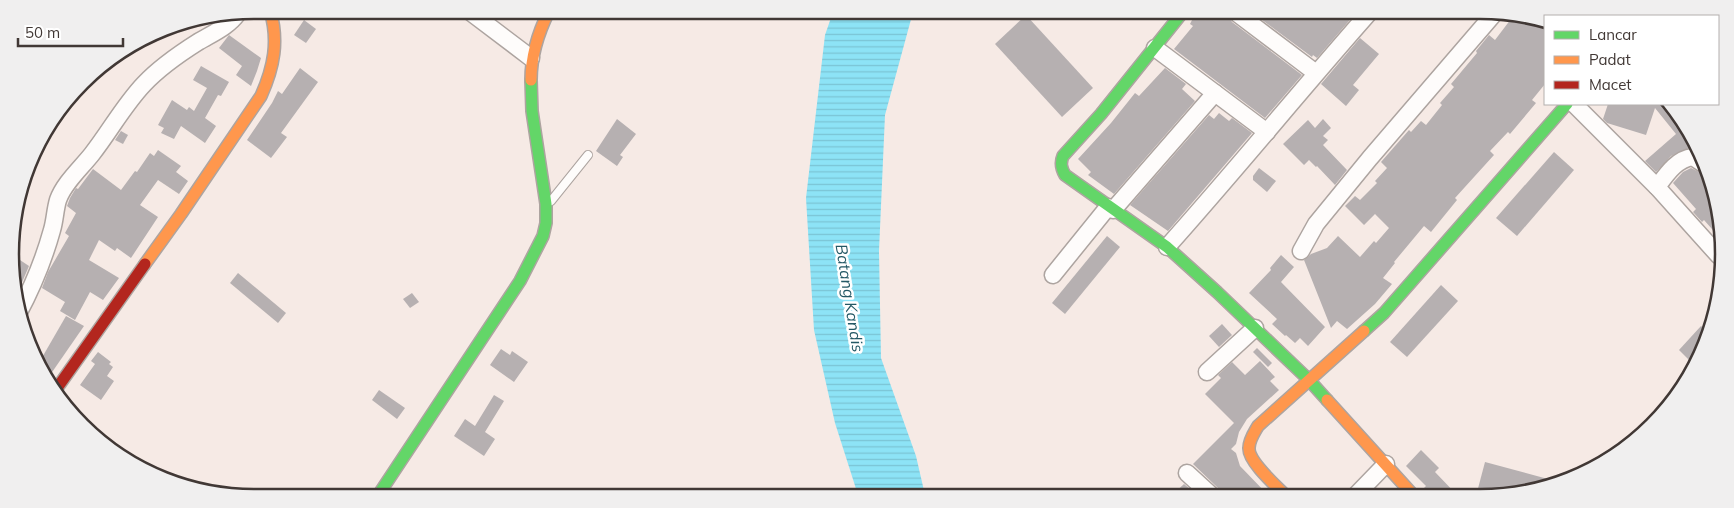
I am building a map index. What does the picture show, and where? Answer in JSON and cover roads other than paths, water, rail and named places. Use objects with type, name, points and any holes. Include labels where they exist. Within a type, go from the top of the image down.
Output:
[{"type":"street","points":[[59,386],[181,214],[261,96],[270,78],[275,61],[272,19]]},
{"type":"street","points":[[480,19],[531,58]]},
{"type":"street","points":[[383,489],[516,286],[544,232],[546,207],[529,94],[531,58],[545,19]]},
{"type":"street","points":[[1178,19],[1101,114],[1063,156],[1060,168],[1065,175],[1167,247],[1255,328],[1309,380],[1408,489]]},
{"type":"street","points":[[1245,19],[1316,73]]},
{"type":"street","points":[[1167,247],[1220,188],[1363,19]]},
{"type":"street","points":[[1302,251],[1316,224],[1490,19]]},
{"type":"street","points":[[24,303],[34,282],[48,244],[58,200],[64,189],[144,84],[165,64],[233,20]]},
{"type":"street","points":[[1155,48],[1267,132]]},
{"type":"street","points":[[1053,275],[1215,93]]},
{"type":"street","points":[[1279,489],[1250,457],[1248,450],[1249,440],[1258,426],[1384,313],[1566,105]]},
{"type":"street","points":[[1575,105],[1657,187],[1715,252]]},
{"type":"street","points":[[1657,187],[1677,163],[1686,158],[1694,158]]},
{"type":"street","points":[[1207,372],[1255,328]]},
{"type":"street","points":[[1362,489],[1386,464]]},
{"type":"street","points":[[1187,473],[1204,489]]},
{"type":"lane","points":[[546,207],[588,155]]},
{"type":"water","name":"Batang Kandis","points":[[831,19],[911,19],[885,115],[879,251],[881,358],[916,456],[924,489],[856,489],[835,423],[814,330],[806,198],[825,35]]}]
